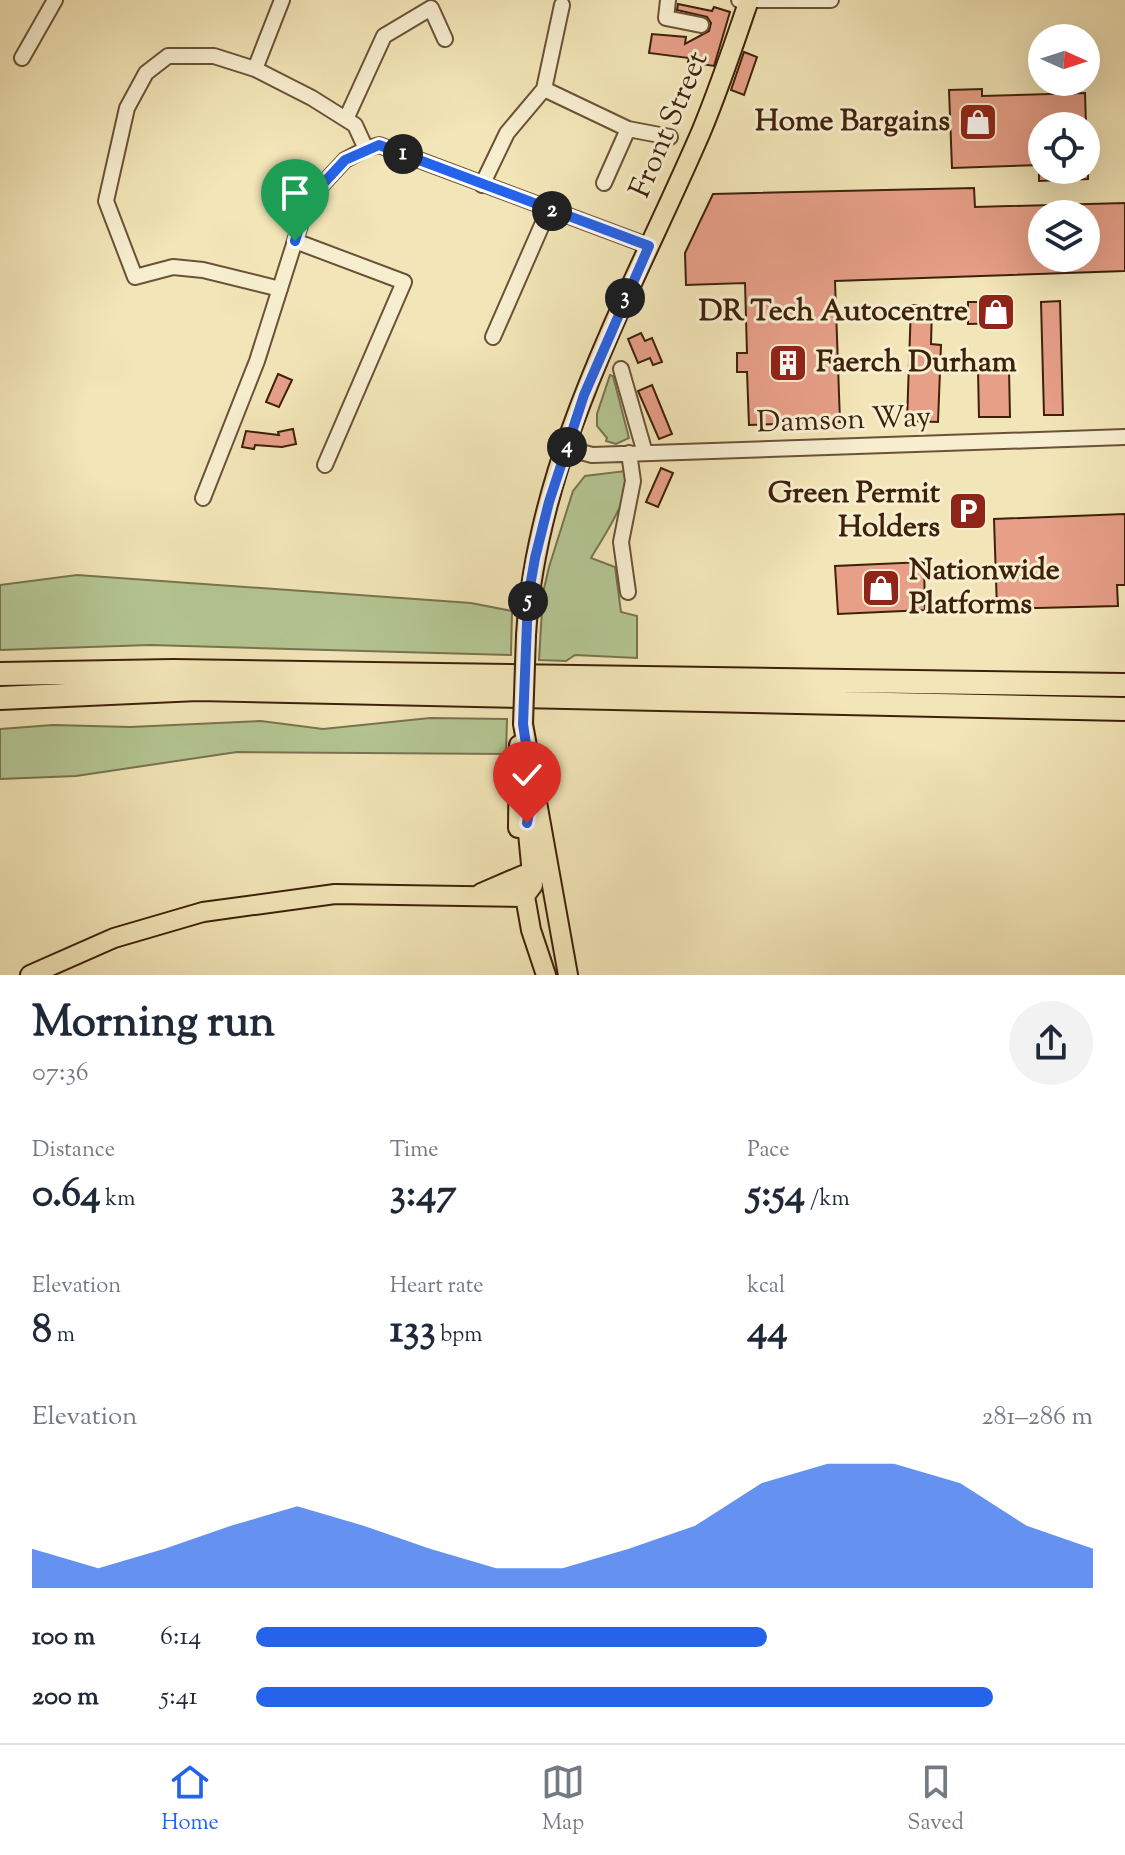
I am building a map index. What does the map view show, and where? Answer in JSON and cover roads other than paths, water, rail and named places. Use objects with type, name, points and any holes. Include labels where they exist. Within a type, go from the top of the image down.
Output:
[{"type":"highway","points":[[0,674],[173,671],[1125,685]]},
{"type":"highway","points":[[0,698],[198,689],[1125,709]]},
{"type":"main road","name":"Front Street","points":[[523,724],[526,635],[535,558],[566,448],[602,352],[701,130],[745,0]]},
{"type":"main road","points":[[523,724],[568,975]]},
{"type":"main road","points":[[523,724],[517,790],[528,875]]},
{"type":"main road","points":[[533,791],[527,823],[528,875],[524,897],[546,975]]},
{"type":"main road","points":[[478,894],[528,875],[542,880],[551,890]]},
{"type":"main road","points":[[30,975],[114,938],[203,912],[335,894],[524,897]]},
{"type":"street","points":[[22,58],[55,0]]},
{"type":"street","points":[[255,69],[282,0]]},
{"type":"street","points":[[668,0],[665,24],[701,25]]},
{"type":"street","points":[[745,0],[831,0]]},
{"type":"street","points":[[482,185],[507,133],[544,89],[562,5]]},
{"type":"street","points":[[346,119],[384,36],[431,8],[445,39]]},
{"type":"street","points":[[280,289],[203,270],[173,267],[135,277],[106,201],[127,108],[146,73],[168,56],[214,56],[255,69],[355,125],[366,149]]},
{"type":"street","points":[[544,89],[628,129],[670,137]]},
{"type":"street","points":[[604,183],[628,129]]},
{"type":"street","points":[[203,498],[252,375],[308,200],[345,160],[379,145],[649,246]]},
{"type":"street","points":[[493,337],[549,209]]},
{"type":"street","points":[[295,241],[404,282],[325,465]]},
{"type":"street","points":[[621,369],[645,453]]},
{"type":"street","name":"Damson Way","points":[[566,448],[592,455],[1125,437]]},
{"type":"street","points":[[628,592],[621,542],[633,481],[629,453]]},
{"type":"place","name":"Home Bargains","points":[[978,122]]},
{"type":"place","name":"DR Tech Autocentre","points":[[996,312]]},
{"type":"place","name":"Faerch Durham","points":[[788,363]]},
{"type":"place","name":"Green Permit Holders","points":[[968,511]]},
{"type":"place","name":"Nationwide Platforms","points":[[881,588]]}]
